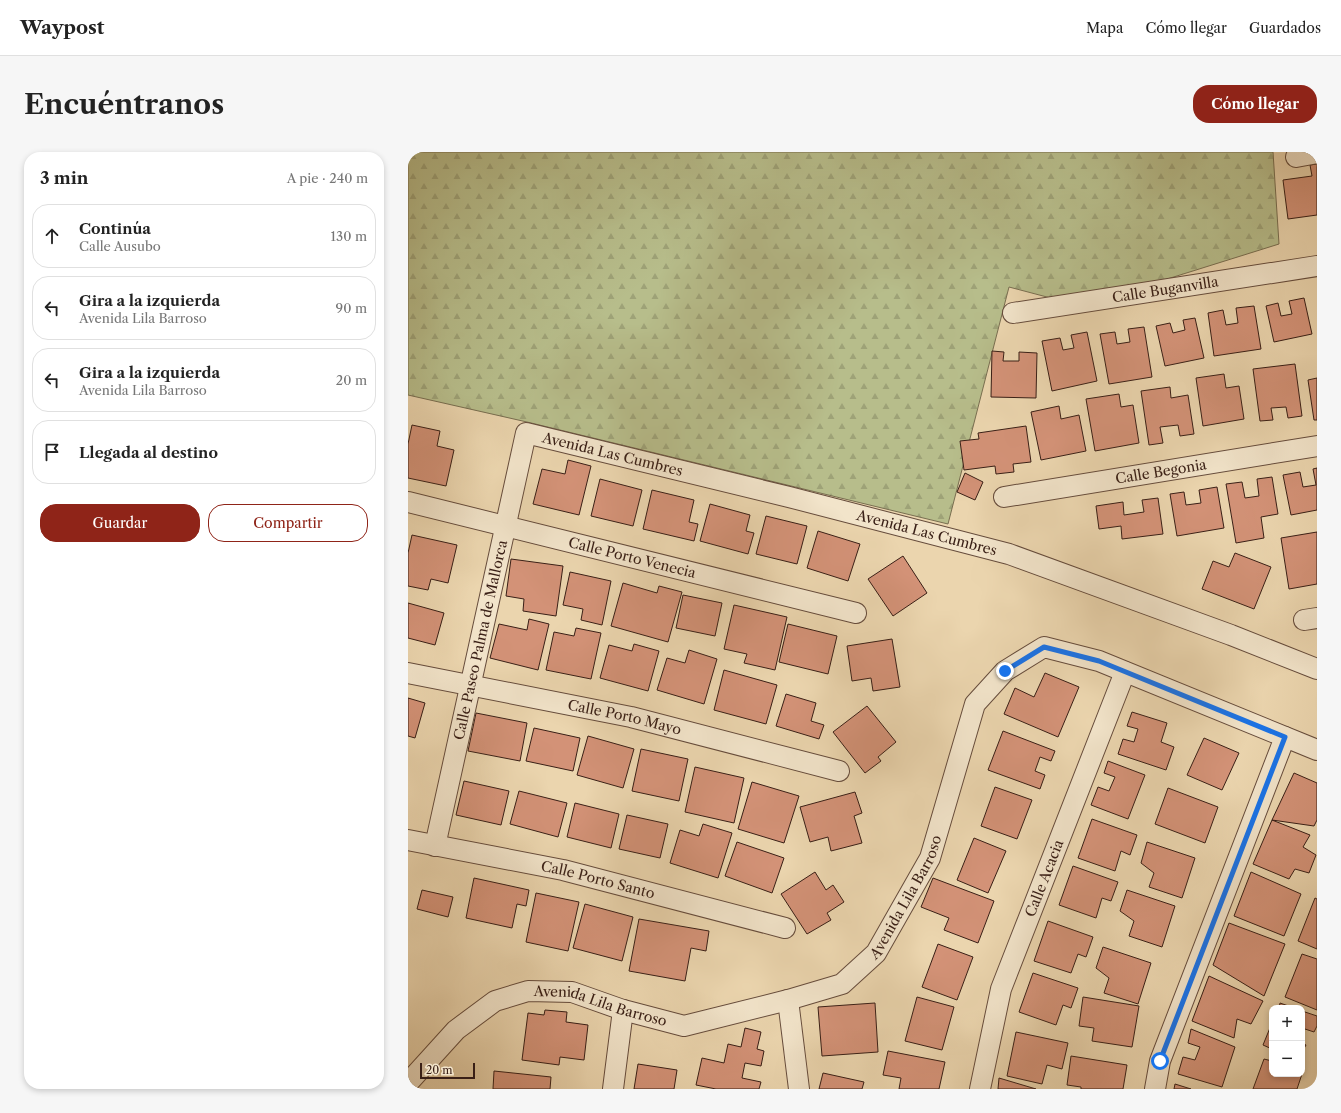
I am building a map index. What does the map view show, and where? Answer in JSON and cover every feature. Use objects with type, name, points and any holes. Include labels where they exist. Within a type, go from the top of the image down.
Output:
[{"type":"street","points":[[1296,156],[1317,153]]},
{"type":"street","name":"Calle Buganvilla","points":[[1013,312],[1317,266]]},
{"type":"street","name":"Calle Paseo Palma de Mallorca","points":[[435,846],[526,434]]},
{"type":"street","name":"Avenida Las Cumbres","points":[[526,434],[788,497],[1009,554],[1231,635],[1317,669]]},
{"type":"street","name":"Calle Begonia","points":[[1004,496],[1317,446]]},
{"type":"street","name":"Calle Porto Venecia","points":[[408,502],[506,525],[856,613]]},
{"type":"street","name":"Avenida Lila Barroso","points":[[408,1083],[456,1030],[495,1001],[528,991],[572,992],[623,1010],[684,1026],[788,1000],[842,984],[876,953],[930,858],[975,704],[1005,671],[1044,647],[1099,661],[1317,750]]},
{"type":"street","name":"Calle Acacia","points":[[980,1089],[1002,989],[1125,672]]},
{"type":"street","name":"Calle Porto Mayo","points":[[408,673],[631,717],[839,771]]},
{"type":"street","points":[[1154,1089],[1160,1061],[1285,737]]},
{"type":"street","name":"Calle Porto Santo","points":[[408,840],[563,870],[785,928]]},
{"type":"street","points":[[788,1000],[799,1089]]},
{"type":"street","points":[[613,1089],[623,1010]]},
{"type":"green space","points":[[408,152],[1273,152],[1279,244],[1081,306],[1009,287],[948,524],[527,422],[408,395]]},
{"type":"building","points":[[1317,164],[1317,215],[1288,219],[1283,180],[1312,176],[1310,165]]},
{"type":"building","points":[[1304,298],[1312,334],[1274,342],[1266,306],[1278,303],[1281,316],[1292,314],[1289,301]]},
{"type":"building","points":[[1254,306],[1261,349],[1214,356],[1208,313],[1223,310],[1226,325],[1238,323],[1236,308]]},
{"type":"building","points":[[1195,318],[1204,358],[1165,366],[1156,326],[1170,323],[1173,333],[1185,330],[1183,320]]},
{"type":"building","points":[[1144,327],[1152,377],[1109,384],[1100,334],[1115,332],[1117,344],[1130,342],[1128,329]]},
{"type":"building","points":[[1087,332],[1097,381],[1052,391],[1042,341],[1060,338],[1063,350],[1074,348],[1071,335]]},
{"type":"building","points":[[992,351],[1004,352],[1003,361],[1019,361],[1019,352],[1037,353],[1036,398],[991,397]]},
{"type":"building","points":[[1295,364],[1302,416],[1288,418],[1286,407],[1271,408],[1273,420],[1260,421],[1253,369]]},
{"type":"building","points":[[1224,374],[1226,388],[1239,386],[1244,419],[1203,426],[1196,378]]},
{"type":"building","points":[[1317,378],[1317,420],[1314,420],[1308,380]]},
{"type":"building","points":[[1170,387],[1171,398],[1188,395],[1194,434],[1180,436],[1178,425],[1160,427],[1163,443],[1149,445],[1141,391]]},
{"type":"building","points":[[1119,394],[1121,407],[1133,405],[1139,443],[1095,451],[1086,399]]},
{"type":"building","points":[[1059,406],[1061,419],[1079,415],[1086,451],[1041,460],[1031,412]]},
{"type":"building","points":[[412,425],[440,431],[437,446],[454,450],[446,486],[408,478],[408,444]]},
{"type":"building","points":[[1026,426],[1031,462],[1013,464],[1014,472],[996,474],[995,466],[964,470],[960,441],[979,439],[978,433]]},
{"type":"building","points":[[568,460],[591,466],[579,515],[533,504],[542,469],[565,474]]},
{"type":"building","points":[[1317,468],[1317,510],[1291,515],[1283,475],[1300,472],[1303,487],[1316,485],[1313,469]]},
{"type":"building","points":[[965,473],[983,482],[975,500],[957,492]]},
{"type":"building","points":[[1272,477],[1278,514],[1261,517],[1264,538],[1236,543],[1226,484],[1242,482],[1245,498],[1259,496],[1257,479]]},
{"type":"building","points":[[600,479],[642,490],[633,526],[591,516]]},
{"type":"building","points":[[1217,487],[1224,528],[1177,536],[1170,494],[1184,492],[1186,505],[1201,503],[1199,490]]},
{"type":"building","points":[[652,490],[694,500],[689,522],[698,524],[694,541],[643,529]]},
{"type":"building","points":[[1158,498],[1163,534],[1122,539],[1121,526],[1099,529],[1096,506],[1123,502],[1124,515],[1144,512],[1142,500]]},
{"type":"building","points":[[710,504],[750,515],[746,531],[754,533],[748,554],[700,541]]},
{"type":"building","points":[[766,516],[807,526],[797,564],[756,554]]},
{"type":"building","points":[[818,531],[860,544],[848,581],[807,568]]},
{"type":"building","points":[[1317,532],[1317,584],[1289,589],[1281,538]]},
{"type":"building","points":[[412,535],[457,545],[448,583],[431,579],[428,590],[408,586],[408,553]]},
{"type":"building","points":[[1235,553],[1271,567],[1254,609],[1202,589],[1213,561],[1229,567]]},
{"type":"building","points":[[903,556],[927,593],[893,616],[868,579]]},
{"type":"building","points":[[511,559],[563,566],[556,616],[523,611],[524,599],[506,596]]},
{"type":"building","points":[[570,572],[611,581],[602,625],[581,620],[583,609],[563,605]]},
{"type":"building","points":[[623,583],[657,593],[659,586],[682,592],[668,642],[611,626]]},
{"type":"building","points":[[683,595],[722,603],[715,636],[676,628]]},
{"type":"building","points":[[408,603],[444,613],[435,645],[408,638]]},
{"type":"building","points":[[734,605],[787,617],[775,670],[744,663],[747,654],[724,649]]},
{"type":"building","points":[[529,619],[549,624],[538,670],[490,658],[499,624],[527,630]]},
{"type":"building","points":[[788,624],[837,636],[828,674],[779,662]]},
{"type":"building","points":[[576,628],[601,633],[591,679],[546,670],[554,632],[574,636]]},
{"type":"building","points":[[892,639],[900,687],[873,691],[871,678],[852,681],[847,646]]},
{"type":"building","points":[[634,644],[659,651],[648,691],[600,678],[609,645],[632,651]]},
{"type":"building","points":[[689,650],[717,659],[704,704],[657,690],[667,658],[685,663]]},
{"type":"building","points":[[724,670],[777,685],[766,724],[714,710]]},
{"type":"building","points":[[1045,673],[1079,687],[1058,737],[1004,714],[1015,688],[1034,697]]},
{"type":"building","points":[[786,694],[816,703],[811,721],[824,725],[819,739],[776,726]]},
{"type":"building","points":[[408,698],[425,703],[415,738],[408,736]]},
{"type":"building","points":[[867,706],[896,742],[878,757],[881,761],[865,773],[833,732]]},
{"type":"building","points":[[1132,712],[1167,723],[1161,742],[1174,747],[1166,770],[1118,754],[1123,739],[1134,742],[1138,729],[1127,726]]},
{"type":"building","points":[[476,713],[527,723],[520,761],[468,751]]},
{"type":"building","points":[[534,728],[580,738],[573,771],[526,761]]},
{"type":"building","points":[[1003,731],[1055,751],[1051,761],[1040,757],[1035,771],[1045,775],[1040,789],[988,770]]},
{"type":"building","points":[[588,736],[634,749],[623,788],[577,775]]},
{"type":"building","points":[[1204,738],[1239,753],[1222,790],[1187,775]]},
{"type":"building","points":[[641,749],[688,759],[679,801],[632,791]]},
{"type":"building","points":[[1108,761],[1145,775],[1128,819],[1091,805],[1098,787],[1109,791],[1115,777],[1104,773]]},
{"type":"building","points":[[695,767],[744,778],[734,823],[685,812]]},
{"type":"building","points":[[1294,773],[1317,783],[1317,820],[1314,826],[1272,820]]},
{"type":"building","points":[[464,781],[509,791],[501,825],[456,815]]},
{"type":"building","points":[[752,782],[799,796],[784,843],[738,829]]},
{"type":"building","points":[[995,787],[1032,800],[1017,839],[981,826]]},
{"type":"building","points":[[1168,788],[1218,807],[1205,843],[1155,824]]},
{"type":"building","points":[[519,791],[567,803],[558,837],[510,824]]},
{"type":"building","points":[[855,792],[862,813],[854,816],[862,843],[831,851],[828,837],[810,842],[800,807]]},
{"type":"building","points":[[575,803],[619,814],[611,848],[567,837]]},
{"type":"building","points":[[627,815],[668,824],[660,858],[619,849]]},
{"type":"building","points":[[1092,819],[1137,835],[1130,855],[1121,851],[1115,871],[1078,858]]},
{"type":"building","points":[[1272,820],[1310,835],[1303,847],[1316,855],[1309,873],[1295,869],[1289,879],[1253,864]]},
{"type":"building","points":[[703,824],[732,833],[718,878],[670,863],[680,830],[699,836]]},
{"type":"building","points":[[974,838],[1006,851],[988,893],[957,880]]},
{"type":"building","points":[[737,842],[784,858],[772,893],[725,876]]},
{"type":"building","points":[[1147,842],[1195,858],[1182,898],[1149,887],[1154,873],[1141,863]]},
{"type":"building","points":[[1073,866],[1118,882],[1111,901],[1102,898],[1096,918],[1059,905]]},
{"type":"building","points":[[815,872],[826,890],[833,885],[844,902],[827,913],[831,920],[807,934],[781,894]]},
{"type":"building","points":[[1251,872],[1301,894],[1284,936],[1234,916]]},
{"type":"building","points":[[474,878],[529,890],[526,906],[517,904],[512,928],[466,918]]},
{"type":"building","points":[[933,878],[994,901],[978,943],[944,930],[949,918],[921,907]]},
{"type":"building","points":[[422,890],[453,897],[448,917],[417,909]]},
{"type":"building","points":[[1127,890],[1175,906],[1162,947],[1129,936],[1134,921],[1120,911]]},
{"type":"building","points":[[536,893],[579,902],[568,951],[526,942]]},
{"type":"building","points":[[1315,898],[1317,899],[1317,949],[1298,941]]},
{"type":"building","points":[[585,904],[633,917],[622,961],[573,948]]},
{"type":"building","points":[[639,919],[709,931],[706,951],[691,948],[685,981],[629,971]]},
{"type":"building","points":[[1048,921],[1093,937],[1086,957],[1078,954],[1071,973],[1034,961]]},
{"type":"building","points":[[1229,923],[1285,944],[1264,996],[1213,965]]},
{"type":"building","points":[[938,944],[973,957],[957,1000],[922,987]]},
{"type":"building","points":[[1103,947],[1151,963],[1138,1004],[1104,993],[1109,978],[1096,968]]},
{"type":"building","points":[[1302,954],[1317,959],[1317,1010],[1285,997]]},
{"type":"building","points":[[1033,973],[1078,988],[1071,1008],[1063,1005],[1056,1025],[1019,1012]]},
{"type":"building","points":[[1209,976],[1263,1001],[1251,1024],[1237,1019],[1234,1038],[1192,1021]]},
{"type":"building","points":[[917,997],[954,1007],[942,1050],[905,1041]]},
{"type":"building","points":[[1083,997],[1139,1006],[1132,1047],[1092,1041],[1094,1028],[1079,1026]]},
{"type":"building","points":[[875,1003],[878,1052],[822,1056],[818,1007]]},
{"type":"building","points":[[545,1010],[567,1012],[566,1022],[588,1025],[584,1060],[560,1057],[559,1065],[522,1060],[528,1013],[544,1015]]},
{"type":"building","points":[[1305,1012],[1317,1016],[1317,1026],[1314,1032],[1305,1029]]},
{"type":"building","points":[[745,1028],[761,1032],[757,1049],[764,1051],[761,1066],[745,1063],[742,1078],[761,1082],[759,1089],[716,1089],[696,1085],[702,1058],[724,1063],[728,1044],[741,1047]]},
{"type":"building","points":[[1191,1029],[1235,1047],[1222,1087],[1178,1074],[1183,1057],[1195,1060],[1200,1047],[1188,1043]]},
{"type":"building","points":[[1269,1030],[1269,1048],[1263,1045]]},
{"type":"building","points":[[1016,1032],[1068,1043],[1062,1069],[1047,1065],[1042,1084],[1007,1076]]},
{"type":"building","points":[[888,1051],[945,1062],[939,1089],[899,1089],[901,1078],[883,1075]]},
{"type":"building","points":[[1071,1056],[1127,1065],[1123,1089],[1081,1089],[1081,1087],[1067,1085]]},
{"type":"building","points":[[1264,1059],[1269,1060],[1269,1077],[1301,1077],[1297,1089],[1253,1089]]},
{"type":"building","points":[[638,1064],[677,1070],[674,1089],[634,1089]]},
{"type":"building","points":[[494,1071],[551,1077],[550,1089],[493,1089]]},
{"type":"building","points":[[823,1073],[864,1082],[862,1089],[819,1089]]},
{"type":"building","points":[[999,1078],[1036,1089],[998,1089]]},
{"type":"building","points":[[1175,1084],[1191,1089],[1174,1089]]},
{"type":"route","points":[[1005,671],[1044,647],[1099,661],[1285,737],[1160,1061]]}]
